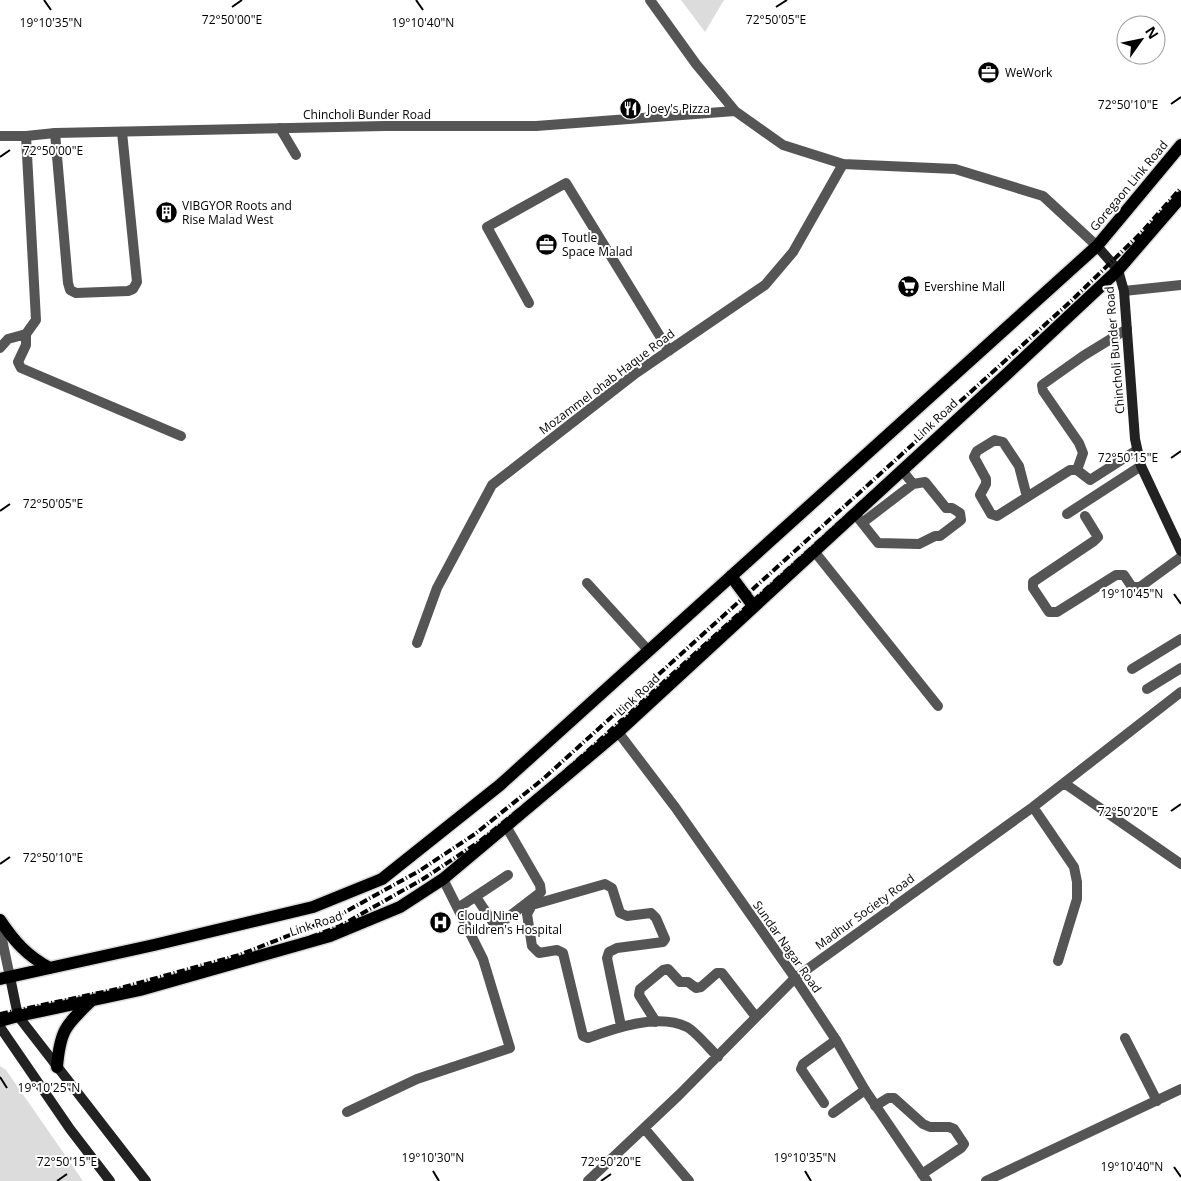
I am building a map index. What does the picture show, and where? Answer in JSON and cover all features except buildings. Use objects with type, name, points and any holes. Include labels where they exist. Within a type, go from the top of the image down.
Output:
[{"type":"main road","name":"Goregaon Link Road","points":[[1097,246],[1181,145]]},
{"type":"main road","name":"Link Road","points":[[0,1021],[140,990],[330,936],[400,907],[442,879],[618,732],[814,551],[858,519],[902,470],[1118,270],[1181,197]]},
{"type":"main road","name":"Chincholi Bunder Road","points":[[1097,246],[1118,270],[1124,291],[1137,450],[1141,466],[1181,551]]},
{"type":"main road","name":"Link Road","points":[[5,978],[313,907],[382,879],[500,785],[1097,246]]},
{"type":"main road","points":[[731,576],[754,607]]},
{"type":"main road","points":[[0,920],[12,939],[23,951],[35,961],[50,968]]},
{"type":"main road","points":[[5,978],[18,1016],[146,1181]]},
{"type":"main road","points":[[57,1067],[61,1038],[69,1022],[91,1001]]},
{"type":"main road","points":[[0,1027],[70,1129],[110,1181]]},
{"type":"street","name":"Chincholi Bunder Road","points":[[650,0],[696,64],[735,111],[783,145],[843,164],[955,169],[1043,196],[1097,246]]},
{"type":"street","name":"Chincholi Bunder Road","points":[[0,136],[280,128],[536,126],[735,111]]},
{"type":"street","points":[[280,128],[296,155]]},
{"type":"street","points":[[55,133],[68,283],[70,290],[76,294],[128,291],[133,289],[137,282],[122,132]]},
{"type":"street","points":[[26,136],[36,320],[26,334],[26,345],[18,362],[21,368],[181,436]]},
{"type":"street","name":"Mozammel ohab Haque Road","points":[[417,643],[437,588],[492,485],[636,373],[765,285],[793,252],[843,164]]},
{"type":"street","points":[[529,303],[487,227],[566,183],[669,351]]},
{"type":"street","points":[[1124,291],[1181,285]]},
{"type":"street","points":[[1076,470],[1083,452],[1079,443],[1043,391],[1042,385],[1083,356],[1127,329]]},
{"type":"street","points":[[0,348],[8,339],[26,334]]},
{"type":"street","points":[[1027,497],[1019,466],[1002,442],[995,440],[977,451],[974,457],[986,479],[986,484],[980,495],[991,514],[997,516],[1070,470],[1076,470],[1090,480],[1137,450]]},
{"type":"street","points":[[1067,514],[1141,466]]},
{"type":"street","points":[[902,470],[913,484]]},
{"type":"street","points":[[926,482],[946,508],[952,508],[960,514],[961,520],[940,536],[935,536],[919,544],[878,542],[858,519],[913,484],[926,482]]},
{"type":"street","points":[[1085,516],[1098,537],[1033,582],[1033,588],[1049,612],[1057,612],[1116,575],[1124,575],[1132,587],[1140,587],[1181,556]]},
{"type":"street","points":[[814,551],[938,706]]},
{"type":"street","points":[[587,583],[648,650]]},
{"type":"street","points":[[1132,669],[1181,638]]},
{"type":"street","points":[[1147,689],[1181,668]]},
{"type":"street","name":"Madhur Society Road","points":[[588,1181],[718,1057],[795,978],[1033,807],[1181,692]]},
{"type":"street","name":"Sundar Nagar Road","points":[[618,732],[675,807],[795,978],[836,1040],[865,1090],[925,1178]]},
{"type":"street","points":[[1064,783],[1181,864]]},
{"type":"street","points":[[1033,807],[1074,868],[1077,882],[1077,899],[1058,961]]},
{"type":"street","points":[[476,897],[494,924],[498,925],[541,892],[540,886],[506,826]]},
{"type":"street","points":[[458,908],[508,875]]},
{"type":"street","points":[[347,1112],[418,1079],[510,1048],[483,959],[442,879]]},
{"type":"street","points":[[621,1026],[607,958],[609,952],[618,948],[663,942],[665,939],[656,918],[651,913],[627,916],[620,913],[612,888],[605,884],[532,905],[527,914],[532,946],[539,953],[558,950],[563,953],[583,1036],[588,1038],[621,1026],[656,1022],[676,1024],[688,1027],[718,1057]]},
{"type":"street","points":[[0,930],[5,978]]},
{"type":"street","points":[[656,1022],[639,995],[640,989],[668,968],[680,982],[688,982],[696,988],[701,988],[717,973],[722,973],[756,1017]]},
{"type":"street","points":[[1125,1038],[1157,1101]]},
{"type":"street","points":[[824,1103],[801,1069],[803,1064],[836,1040]]},
{"type":"street","points":[[986,1181],[1181,1089]]},
{"type":"street","points":[[833,1113],[865,1090]]},
{"type":"street","points":[[876,1106],[888,1098],[894,1098],[923,1124],[930,1127],[949,1127],[954,1129],[964,1144],[925,1178]]},
{"type":"street","points":[[644,1128],[689,1181]]},
{"type":"shaded area","points":[[681,0],[724,0],[705,32]]},
{"type":"shaded area","points":[[0,1066],[6,1070],[83,1181],[0,1181]]},
{"type":"railway","points":[[0,1014],[117,989],[239,955],[336,917],[419,871],[475,834],[543,779],[1070,302],[1140,234],[1181,188]]},
{"type":"railway","points":[[0,1023],[119,997],[242,963],[340,926],[423,879],[480,841],[549,786],[1076,308],[1147,240],[1181,201]]},
{"type":"place","name":"WeWork","points":[[989,73]]},
{"type":"place","name":"Joey's Pizza","points":[[631,109]]},
{"type":"place","name":"VIBGYOR Roots and Rise Malad West","points":[[166,213]]},
{"type":"place","name":"Toutle Space Malad","points":[[546,245]]},
{"type":"place","name":"Evershine Mall","points":[[908,287]]},
{"type":"place","name":"Cloud Nine Children's Hospital","points":[[441,923]]}]
